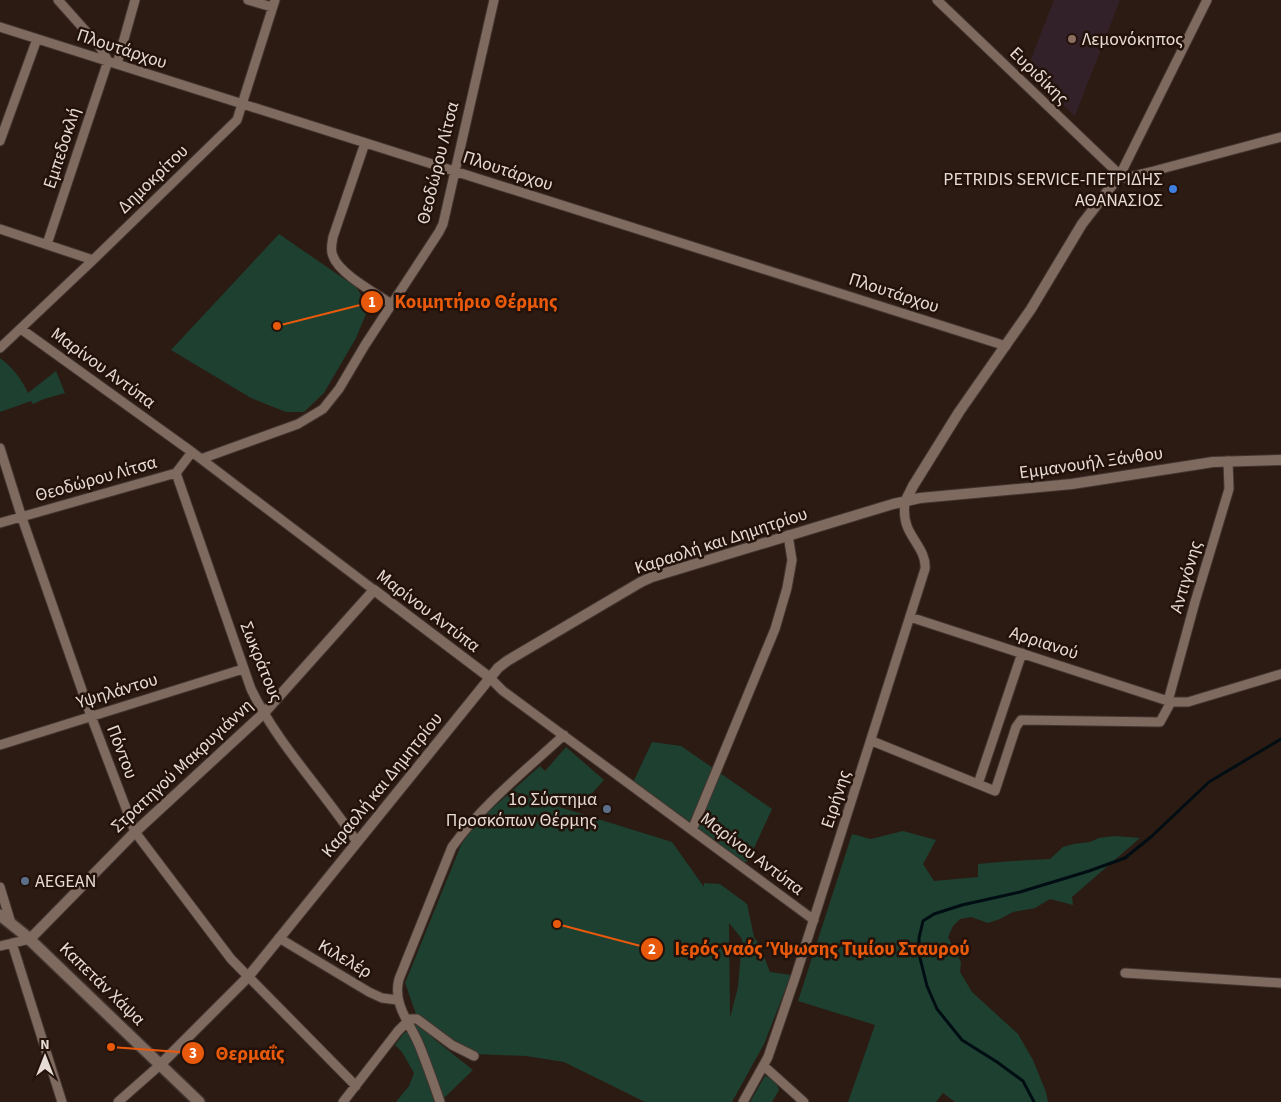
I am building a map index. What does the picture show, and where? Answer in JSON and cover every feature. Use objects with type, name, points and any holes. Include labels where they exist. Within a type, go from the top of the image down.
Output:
[{"type":"main road","name":"Καπετάν Χάψα","points":[[0,915],[30,939],[199,1102]]},
{"type":"street","points":[[58,0],[112,63]]},
{"type":"street","name":"Εμπεδοκλή","points":[[47,244],[135,0]]},
{"type":"street","points":[[248,0],[274,4]]},
{"type":"street","name":"Θεοδώρου Λίτσα","points":[[201,459],[298,424],[323,409],[332,399],[443,224],[494,0]]},
{"type":"street","name":"Ευριδίκης","points":[[937,0],[1120,175]]},
{"type":"street","points":[[905,502],[959,412],[1031,309],[1082,224],[1120,175],[1207,0]]},
{"type":"street","name":"Δημοκρίτου","points":[[0,348],[237,120],[274,4]]},
{"type":"street","name":"Πλουτάρχου","points":[[0,27],[1006,346]]},
{"type":"street","points":[[0,141],[37,39]]},
{"type":"street","points":[[1120,175],[1125,178],[1281,137]]},
{"type":"street","points":[[365,143],[333,237],[331,250],[342,269],[392,305]]},
{"type":"street","points":[[0,229],[93,260]]},
{"type":"street","name":"Μαρίνου Αντύπα","points":[[21,329],[192,452],[489,677],[503,691],[814,920]]},
{"type":"street","name":"Πόντου","points":[[0,448],[22,518],[91,716],[134,832],[214,937],[248,977],[356,1086]]},
{"type":"street","name":"Θεοδώρου Λίτσα","points":[[0,523],[176,473],[192,452]]},
{"type":"street","name":"Εμμανουήλ Ξάνθου","points":[[905,502],[920,498],[1072,484],[1228,461],[1281,460]]},
{"type":"street","name":"Αντιγόνης","points":[[978,784],[995,791],[1016,727],[1021,720],[1160,722],[1170,701],[1195,602],[1229,489],[1228,461]]},
{"type":"street","name":"Σωκράτους","points":[[176,473],[251,689],[264,713],[356,842]]},
{"type":"street","name":"Καραολή και Δημητρίου","points":[[118,1102],[160,1065],[248,977],[489,677],[507,661],[652,577],[788,535],[905,502]]},
{"type":"street","name":"Ειρήνης","points":[[743,1102],[764,1066],[790,994],[872,741],[926,563],[907,527],[904,514],[905,502]]},
{"type":"street","points":[[692,830],[775,629],[787,588],[792,560],[788,535]]},
{"type":"street","name":"Στρατηγού Μακρυγιάννη","points":[[30,939],[134,832],[264,713],[374,590]]},
{"type":"street","name":"Αρριανού","points":[[910,617],[1170,701]]},
{"type":"street","points":[[872,741],[978,784],[1022,653]]},
{"type":"street","name":"Υψηλάντου","points":[[0,745],[243,669]]},
{"type":"street","points":[[1170,701],[1188,702],[1281,674]]},
{"type":"street","points":[[440,1102],[420,1047],[406,1022],[398,1000],[397,986],[452,847],[463,831],[486,806],[564,735]]},
{"type":"street","points":[[0,887],[11,923]]},
{"type":"street","name":"Κιλελέρ","points":[[279,938],[369,992],[382,998],[398,1000]]},
{"type":"street","points":[[0,946],[30,939]]},
{"type":"street","points":[[12,943],[62,1102]]},
{"type":"street","points":[[1124,973],[1281,983]]},
{"type":"street","points":[[343,1102],[406,1022],[412,1018],[417,1019],[452,1045],[474,1056]]},
{"type":"street","points":[[764,1066],[804,1102]]},
{"type":"shaded area","name":"Λεμονόκηπος","points":[[1054,0],[1120,0],[1075,116],[1026,72]]},
{"type":"green space","points":[[279,234],[356,287],[365,301],[366,314],[356,338],[324,393],[304,412],[286,412],[251,398],[171,350]]},
{"type":"green space","points":[[0,358],[16,374],[28,393],[56,371],[65,393],[33,404],[31,401],[0,412]]},
{"type":"green space","points":[[652,742],[681,746],[772,809],[748,861],[734,865],[630,789]]},
{"type":"green space","points":[[566,747],[604,780],[583,803],[569,808],[512,791],[540,766],[545,771]]},
{"type":"green space","points":[[511,792],[672,842],[704,887],[704,883],[720,884],[747,904],[754,937],[760,946],[770,972],[791,975],[764,1044],[732,1102],[645,1102],[564,1062],[526,1056],[474,1054],[416,1014],[405,983],[461,845],[490,810]],"holes":[[[729,923],[742,939],[738,987],[730,1018]]]},
{"type":"green space","points":[[903,831],[936,840],[923,864],[934,881],[978,877],[978,864],[1050,859],[1063,847],[1090,842],[1099,838],[1114,836],[1140,838],[1072,897],[1073,905],[1050,899],[1035,908],[1013,912],[988,923],[971,917],[960,919],[953,926],[948,937],[961,962],[960,972],[972,992],[1018,1034],[1033,1060],[1048,1102],[955,1102],[943,1093],[936,1102],[848,1102],[875,1025],[798,1001],[852,834],[871,839]]},
{"type":"green space","points":[[413,1022],[417,1022],[434,1039],[473,1070],[442,1100]]},
{"type":"green space","points":[[408,1031],[424,1065],[434,1102],[396,1102],[409,1086],[414,1073],[402,1052],[395,1045],[404,1033]]},
{"type":"green space","points":[[765,1076],[774,1081],[779,1090],[772,1102],[750,1102]]},
{"type":"waterway","points":[[1034,1102],[1023,1081],[962,1040],[937,1009],[927,986],[919,954],[919,938],[923,921],[934,914],[962,905],[1020,892],[1125,858],[1152,836],[1209,782],[1281,739]]},
{"type":"place","name":"Λεμονόκηπος","points":[[1072,39]]},
{"type":"place","name":"PETRIDIS SERVICE-ΠΕΤΡΙΔΗΣ ΑΘΑΝΑΣΙΟΣ","points":[[1173,189]]},
{"type":"place","name":"Κοιμητήριο Θέρμης","points":[[277,326]]},
{"type":"place","name":"1ο Σύστημα Προσκόπων Θέρμης","points":[[607,809]]},
{"type":"place","name":"AEGEAN","points":[[25,881]]},
{"type":"place","name":"Ιερός ναός Ύψωσης Τιμίου Σταυρού","points":[[557,924]]},
{"type":"place","name":"Θερμαΐς","points":[[111,1047]]}]
